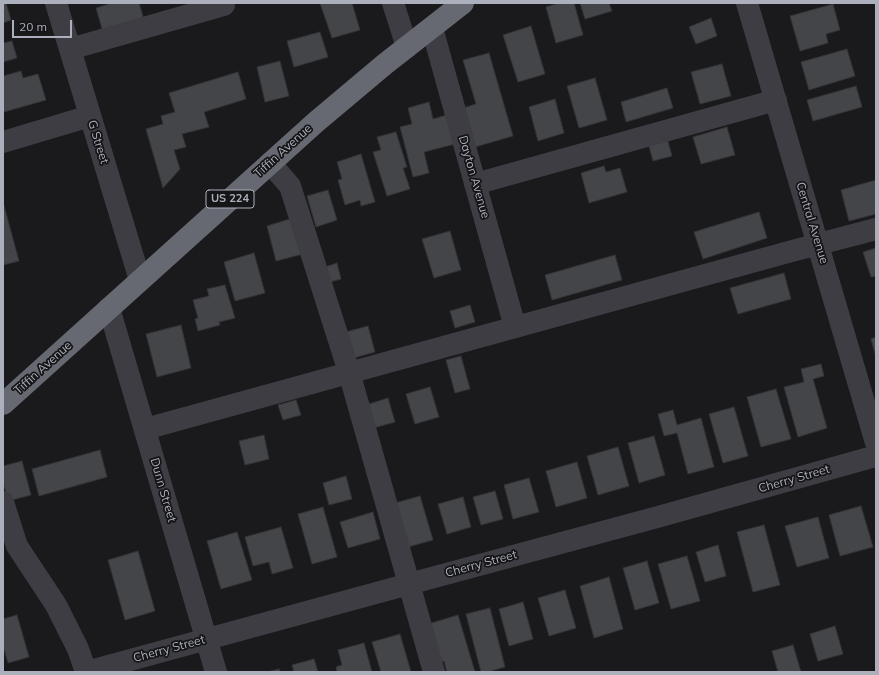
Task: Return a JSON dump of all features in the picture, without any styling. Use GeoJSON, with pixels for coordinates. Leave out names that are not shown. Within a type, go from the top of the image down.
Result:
{"type":"FeatureCollection","features":[{"type":"Feature","properties":{"kind":"highway","name":"Tiffin Avenue"},"geometry":{"type":"LineString","coordinates":[[3,404],[316,122],[385,64],[463,3]]}},
{"type":"Feature","properties":{"kind":"street","name":"G Street"},"geometry":{"type":"LineString","coordinates":[[56,3],[140,280]]}},
{"type":"Feature","properties":{"kind":"street"},"geometry":{"type":"LineString","coordinates":[[70,49],[224,5],[223,3]]}},
{"type":"Feature","properties":{"kind":"street"},"geometry":{"type":"LineString","coordinates":[[393,3],[407,47]]}},
{"type":"Feature","properties":{"kind":"street","name":"Central Avenue"},"geometry":{"type":"LineString","coordinates":[[747,3],[876,443]]}},
{"type":"Feature","properties":{"kind":"street","name":"Dayton Avenue"},"geometry":{"type":"LineString","coordinates":[[432,28],[515,327]]}},
{"type":"Feature","properties":{"kind":"street"},"geometry":{"type":"LineString","coordinates":[[475,184],[776,100]]}},
{"type":"Feature","properties":{"kind":"street"},"geometry":{"type":"LineString","coordinates":[[3,142],[90,116]]}},
{"type":"Feature","properties":{"kind":"street"},"geometry":{"type":"LineString","coordinates":[[270,163],[290,186],[349,372],[434,672]]}},
{"type":"Feature","properties":{"kind":"street"},"geometry":{"type":"LineString","coordinates":[[145,429],[818,243],[876,229]]}},
{"type":"Feature","properties":{"kind":"street","name":"Dunn Street"},"geometry":{"type":"LineString","coordinates":[[109,308],[216,672]]}},
{"type":"Feature","properties":{"kind":"street","name":"Cherry Street"},"geometry":{"type":"LineString","coordinates":[[86,672],[654,518],[876,456]]}},
{"type":"Feature","properties":{"kind":"street"},"geometry":{"type":"LineString","coordinates":[[3,502],[17,546],[56,606],[78,649],[86,672]]}},
{"type":"Feature","properties":{"kind":"building"},"geometry":{"type":"Polygon","coordinates":[[[3,3],[6,3],[11,20],[3,23],[3,3]]]}},
{"type":"Feature","properties":{"kind":"building"},"geometry":{"type":"Polygon","coordinates":[[[112,3],[139,3],[144,20],[103,32],[96,8],[112,3]]]}},
{"type":"Feature","properties":{"kind":"building"},"geometry":{"type":"Polygon","coordinates":[[[320,3],[352,3],[360,30],[332,38],[320,3]]]}},
{"type":"Feature","properties":{"kind":"building"},"geometry":{"type":"Polygon","coordinates":[[[559,3],[574,3],[583,35],[556,43],[546,7],[559,3]]]}},
{"type":"Feature","properties":{"kind":"building"},"geometry":{"type":"Polygon","coordinates":[[[580,3],[609,3],[612,11],[585,19],[580,3]]]}},
{"type":"Feature","properties":{"kind":"building"},"geometry":{"type":"Polygon","coordinates":[[[833,4],[840,30],[826,34],[828,43],[800,51],[790,16],[833,4]]]}},
{"type":"Feature","properties":{"kind":"building"},"geometry":{"type":"Polygon","coordinates":[[[711,18],[717,36],[696,44],[689,27],[711,18]]]}},
{"type":"Feature","properties":{"kind":"building"},"geometry":{"type":"Polygon","coordinates":[[[531,26],[545,74],[518,82],[503,35],[531,26]]]}},
{"type":"Feature","properties":{"kind":"building"},"geometry":{"type":"Polygon","coordinates":[[[320,32],[328,57],[294,67],[287,41],[320,32]]]}},
{"type":"Feature","properties":{"kind":"building"},"geometry":{"type":"Polygon","coordinates":[[[12,41],[17,58],[3,62],[3,43],[12,41]]]}},
{"type":"Feature","properties":{"kind":"building"},"geometry":{"type":"Polygon","coordinates":[[[847,49],[855,76],[809,90],[801,62],[847,49]]]}},
{"type":"Feature","properties":{"kind":"building"},"geometry":{"type":"Polygon","coordinates":[[[489,53],[513,136],[475,147],[463,108],[476,104],[463,60],[489,53]]]}},
{"type":"Feature","properties":{"kind":"building"},"geometry":{"type":"Polygon","coordinates":[[[280,61],[289,96],[265,102],[257,67],[280,61]]]}},
{"type":"Feature","properties":{"kind":"building"},"geometry":{"type":"Polygon","coordinates":[[[722,64],[731,96],[700,104],[691,72],[722,64]]]}},
{"type":"Feature","properties":{"kind":"building"},"geometry":{"type":"Polygon","coordinates":[[[21,71],[23,78],[38,74],[46,100],[4,112],[3,76],[21,71]]]}},
{"type":"Feature","properties":{"kind":"building"},"geometry":{"type":"Polygon","coordinates":[[[238,72],[246,99],[204,112],[209,127],[182,134],[186,147],[174,150],[180,169],[163,188],[146,129],[163,124],[161,116],[175,112],[169,93],[238,72]]]}},
{"type":"Feature","properties":{"kind":"building"},"geometry":{"type":"Polygon","coordinates":[[[595,78],[607,120],[579,128],[567,86],[595,78]]]}},
{"type":"Feature","properties":{"kind":"building"},"geometry":{"type":"Polygon","coordinates":[[[856,86],[862,107],[813,121],[807,100],[856,86]]]}},
{"type":"Feature","properties":{"kind":"building"},"geometry":{"type":"Polygon","coordinates":[[[667,88],[673,108],[626,122],[621,102],[667,88]]]}},
{"type":"Feature","properties":{"kind":"building"},"geometry":{"type":"Polygon","coordinates":[[[555,99],[564,133],[538,141],[529,107],[555,99]]]}},
{"type":"Feature","properties":{"kind":"building"},"geometry":{"type":"Polygon","coordinates":[[[429,102],[433,119],[447,115],[455,144],[424,152],[429,173],[413,177],[400,127],[412,124],[408,108],[429,102]]]}},
{"type":"Feature","properties":{"kind":"building"},"geometry":{"type":"Polygon","coordinates":[[[727,127],[735,155],[701,164],[693,137],[727,127]]]}},
{"type":"Feature","properties":{"kind":"building"},"geometry":{"type":"Polygon","coordinates":[[[396,132],[407,167],[403,168],[410,189],[387,196],[373,152],[381,150],[377,137],[396,132]]]}},
{"type":"Feature","properties":{"kind":"building"},"geometry":{"type":"Polygon","coordinates":[[[667,138],[672,156],[653,161],[648,143],[667,138]]]}},
{"type":"Feature","properties":{"kind":"building"},"geometry":{"type":"Polygon","coordinates":[[[361,154],[375,202],[361,206],[360,200],[345,205],[338,180],[342,179],[337,162],[361,154]]]}},
{"type":"Feature","properties":{"kind":"building"},"geometry":{"type":"Polygon","coordinates":[[[604,166],[606,172],[620,168],[627,192],[589,203],[581,173],[604,166]]]}},
{"type":"Feature","properties":{"kind":"building"},"geometry":{"type":"Polygon","coordinates":[[[876,180],[876,214],[849,221],[841,190],[876,180]]]}},
{"type":"Feature","properties":{"kind":"building"},"geometry":{"type":"Polygon","coordinates":[[[328,190],[337,220],[316,227],[307,196],[328,190]]]}},
{"type":"Feature","properties":{"kind":"building"},"geometry":{"type":"Polygon","coordinates":[[[3,202],[19,261],[3,265],[3,202]]]}},
{"type":"Feature","properties":{"kind":"building"},"geometry":{"type":"Polygon","coordinates":[[[759,212],[767,238],[703,259],[694,232],[759,212]]]}},
{"type":"Feature","properties":{"kind":"building"},"geometry":{"type":"Polygon","coordinates":[[[293,218],[303,254],[276,261],[267,226],[293,218]]]}},
{"type":"Feature","properties":{"kind":"building"},"geometry":{"type":"Polygon","coordinates":[[[450,231],[461,270],[434,278],[422,239],[450,231]]]}},
{"type":"Feature","properties":{"kind":"building"},"geometry":{"type":"Polygon","coordinates":[[[876,248],[876,276],[871,277],[863,252],[876,248]]]}},
{"type":"Feature","properties":{"kind":"building"},"geometry":{"type":"Polygon","coordinates":[[[254,253],[265,293],[235,301],[224,262],[254,253]]]}},
{"type":"Feature","properties":{"kind":"building"},"geometry":{"type":"Polygon","coordinates":[[[615,255],[622,280],[552,300],[545,275],[615,255]]]}},
{"type":"Feature","properties":{"kind":"building"},"geometry":{"type":"Polygon","coordinates":[[[337,263],[341,279],[330,282],[325,267],[337,263]]]}},
{"type":"Feature","properties":{"kind":"building"},"geometry":{"type":"Polygon","coordinates":[[[784,273],[791,299],[738,314],[730,288],[784,273]]]}},
{"type":"Feature","properties":{"kind":"building"},"geometry":{"type":"Polygon","coordinates":[[[225,285],[235,318],[219,322],[220,325],[198,331],[195,319],[198,318],[193,300],[209,296],[207,289],[225,285]]]}},
{"type":"Feature","properties":{"kind":"building"},"geometry":{"type":"Polygon","coordinates":[[[470,305],[475,322],[455,328],[450,311],[470,305]]]}},
{"type":"Feature","properties":{"kind":"building"},"geometry":{"type":"Polygon","coordinates":[[[181,325],[191,368],[157,377],[146,334],[181,325]]]}},
{"type":"Feature","properties":{"kind":"building"},"geometry":{"type":"Polygon","coordinates":[[[368,326],[375,352],[350,359],[342,333],[368,326]]]}},
{"type":"Feature","properties":{"kind":"building"},"geometry":{"type":"Polygon","coordinates":[[[876,337],[876,357],[871,339],[876,337]]]}},
{"type":"Feature","properties":{"kind":"building"},"geometry":{"type":"Polygon","coordinates":[[[461,356],[470,389],[455,393],[446,360],[461,356]]]}},
{"type":"Feature","properties":{"kind":"building"},"geometry":{"type":"Polygon","coordinates":[[[821,364],[824,376],[813,379],[827,428],[798,437],[784,387],[804,382],[801,369],[821,364]]]}},
{"type":"Feature","properties":{"kind":"building"},"geometry":{"type":"Polygon","coordinates":[[[430,387],[439,417],[415,424],[406,394],[430,387]]]}},
{"type":"Feature","properties":{"kind":"building"},"geometry":{"type":"Polygon","coordinates":[[[776,389],[791,439],[761,447],[747,397],[776,389]]]}},
{"type":"Feature","properties":{"kind":"building"},"geometry":{"type":"Polygon","coordinates":[[[388,398],[395,422],[370,429],[363,406],[388,398]]]}},
{"type":"Feature","properties":{"kind":"building"},"geometry":{"type":"Polygon","coordinates":[[[296,400],[301,415],[283,420],[278,405],[296,400]]]}},
{"type":"Feature","properties":{"kind":"building"},"geometry":{"type":"Polygon","coordinates":[[[734,407],[748,456],[723,463],[709,414],[734,407]]]}},
{"type":"Feature","properties":{"kind":"building"},"geometry":{"type":"Polygon","coordinates":[[[673,410],[677,425],[701,418],[714,467],[688,474],[677,433],[664,436],[658,414],[673,410]]]}},
{"type":"Feature","properties":{"kind":"building"},"geometry":{"type":"Polygon","coordinates":[[[264,435],[269,459],[245,465],[239,441],[264,435]]]}},
{"type":"Feature","properties":{"kind":"building"},"geometry":{"type":"Polygon","coordinates":[[[654,436],[665,475],[639,483],[628,443],[654,436]]]}},
{"type":"Feature","properties":{"kind":"building"},"geometry":{"type":"Polygon","coordinates":[[[618,447],[629,486],[598,495],[587,456],[618,447]]]}},
{"type":"Feature","properties":{"kind":"building"},"geometry":{"type":"Polygon","coordinates":[[[100,450],[107,477],[39,496],[32,469],[100,450]]]}},
{"type":"Feature","properties":{"kind":"building"},"geometry":{"type":"Polygon","coordinates":[[[22,461],[31,495],[8,501],[3,482],[3,466],[22,461]]]}},
{"type":"Feature","properties":{"kind":"building"},"geometry":{"type":"Polygon","coordinates":[[[577,462],[587,498],[556,507],[546,471],[577,462]]]}},
{"type":"Feature","properties":{"kind":"building"},"geometry":{"type":"Polygon","coordinates":[[[346,476],[352,499],[329,505],[323,483],[346,476]]]}},
{"type":"Feature","properties":{"kind":"building"},"geometry":{"type":"Polygon","coordinates":[[[529,478],[539,512],[513,519],[504,485],[529,478]]]}},
{"type":"Feature","properties":{"kind":"building"},"geometry":{"type":"Polygon","coordinates":[[[495,491],[503,519],[481,525],[473,497],[495,491]]]}},
{"type":"Feature","properties":{"kind":"building"},"geometry":{"type":"Polygon","coordinates":[[[420,496],[433,540],[408,547],[395,503],[420,496]]]}},
{"type":"Feature","properties":{"kind":"building"},"geometry":{"type":"Polygon","coordinates":[[[463,497],[471,527],[447,534],[438,504],[463,497]]]}},
{"type":"Feature","properties":{"kind":"building"},"geometry":{"type":"Polygon","coordinates":[[[861,506],[873,547],[840,556],[829,515],[861,506]]]}},
{"type":"Feature","properties":{"kind":"building"},"geometry":{"type":"Polygon","coordinates":[[[323,507],[337,557],[312,564],[298,514],[323,507]]]}},
{"type":"Feature","properties":{"kind":"building"},"geometry":{"type":"Polygon","coordinates":[[[373,512],[380,539],[348,548],[340,522],[373,512]]]}},
{"type":"Feature","properties":{"kind":"building"},"geometry":{"type":"Polygon","coordinates":[[[818,517],[829,558],[797,567],[785,526],[818,517]]]}},
{"type":"Feature","properties":{"kind":"building"},"geometry":{"type":"Polygon","coordinates":[[[764,525],[780,585],[753,592],[737,532],[764,525]]]}},
{"type":"Feature","properties":{"kind":"building"},"geometry":{"type":"Polygon","coordinates":[[[281,527],[293,568],[272,574],[269,562],[253,566],[245,537],[281,527]]]}},
{"type":"Feature","properties":{"kind":"building"},"geometry":{"type":"Polygon","coordinates":[[[237,532],[252,580],[221,589],[207,541],[237,532]]]}},
{"type":"Feature","properties":{"kind":"building"},"geometry":{"type":"Polygon","coordinates":[[[718,545],[726,576],[705,582],[696,552],[718,545]]]}},
{"type":"Feature","properties":{"kind":"building"},"geometry":{"type":"Polygon","coordinates":[[[138,551],[155,611],[125,620],[108,560],[138,551]]]}},
{"type":"Feature","properties":{"kind":"building"},"geometry":{"type":"Polygon","coordinates":[[[687,556],[700,601],[671,609],[658,564],[687,556]]]}},
{"type":"Feature","properties":{"kind":"building"},"geometry":{"type":"Polygon","coordinates":[[[647,561],[659,603],[635,610],[623,568],[647,561]]]}},
{"type":"Feature","properties":{"kind":"building"},"geometry":{"type":"Polygon","coordinates":[[[609,577],[623,629],[594,638],[580,586],[609,577]]]}},
{"type":"Feature","properties":{"kind":"building"},"geometry":{"type":"Polygon","coordinates":[[[565,590],[576,628],[549,636],[538,598],[565,590]]]}},
{"type":"Feature","properties":{"kind":"building"},"geometry":{"type":"Polygon","coordinates":[[[523,602],[533,639],[509,646],[499,609],[523,602]]]}},
{"type":"Feature","properties":{"kind":"building"},"geometry":{"type":"Polygon","coordinates":[[[490,608],[505,667],[487,672],[481,672],[466,614],[490,608]]]}},
{"type":"Feature","properties":{"kind":"building"},"geometry":{"type":"Polygon","coordinates":[[[17,615],[29,657],[8,663],[3,646],[3,619],[17,615]]]}},
{"type":"Feature","properties":{"kind":"building"},"geometry":{"type":"Polygon","coordinates":[[[458,615],[475,672],[447,672],[444,661],[436,664],[425,625],[458,615]]]}},
{"type":"Feature","properties":{"kind":"building"},"geometry":{"type":"Polygon","coordinates":[[[835,626],[843,654],[818,661],[810,634],[835,626]]]}},
{"type":"Feature","properties":{"kind":"building"},"geometry":{"type":"Polygon","coordinates":[[[400,634],[411,672],[381,672],[372,642],[400,634]]]}},
{"type":"Feature","properties":{"kind":"building"},"geometry":{"type":"Polygon","coordinates":[[[364,643],[372,672],[337,672],[336,667],[342,665],[338,650],[364,643]]]}},
{"type":"Feature","properties":{"kind":"building"},"geometry":{"type":"Polygon","coordinates":[[[793,645],[801,672],[778,672],[772,651],[793,645]]]}},
{"type":"Feature","properties":{"kind":"building"},"geometry":{"type":"Polygon","coordinates":[[[314,659],[318,672],[294,672],[292,665],[314,659]]]}},
{"type":"Feature","properties":{"kind":"building"},"geometry":{"type":"Polygon","coordinates":[[[279,669],[280,672],[267,672],[279,669]]]}}]}
